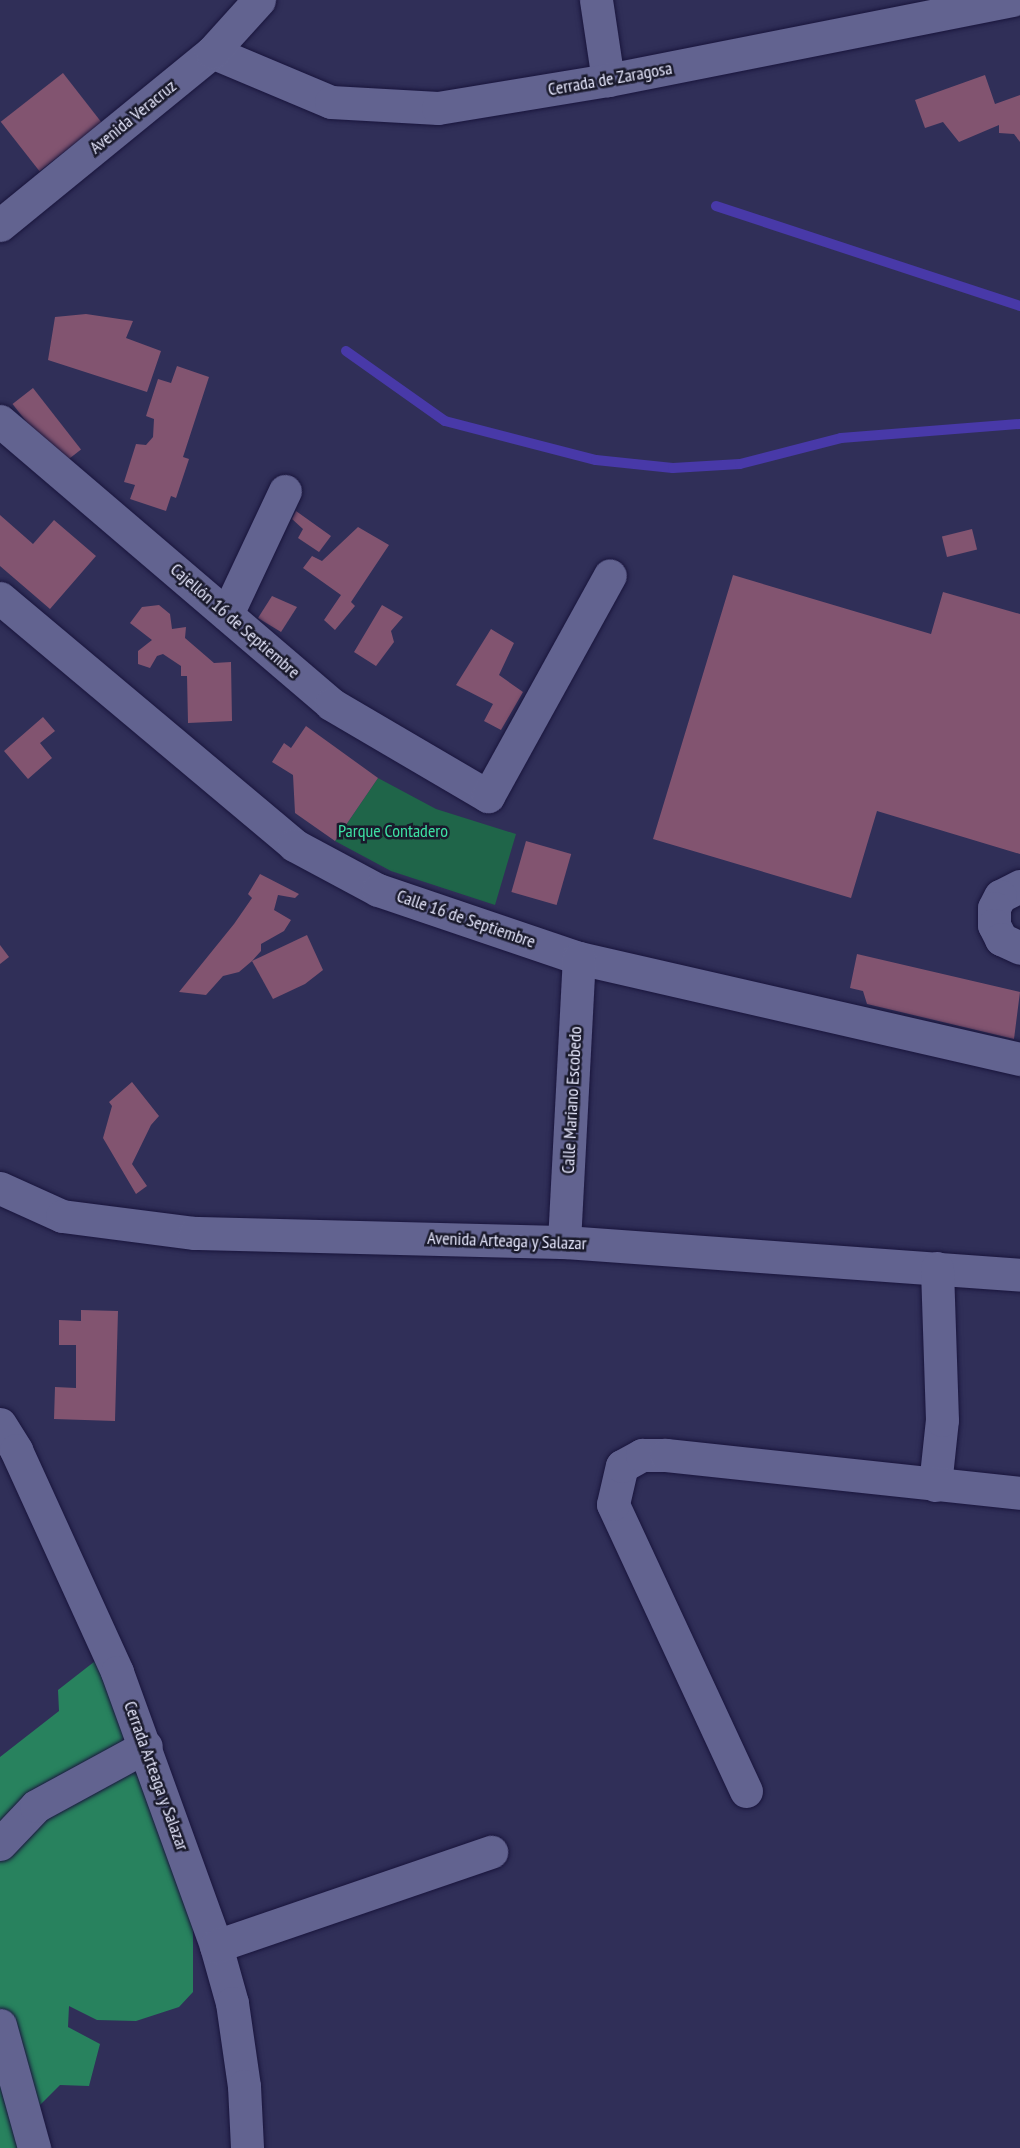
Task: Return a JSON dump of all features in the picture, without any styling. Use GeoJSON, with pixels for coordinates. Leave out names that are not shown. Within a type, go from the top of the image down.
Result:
{"type":"FeatureCollection","features":[{"type":"Feature","properties":{"kind":"street","name":"Avenida Veracruz"},"geometry":{"type":"LineString","coordinates":[[0,225],[212,52],[259,0]]}},
{"type":"Feature","properties":{"kind":"street"},"geometry":{"type":"LineString","coordinates":[[596,0],[608,80]]}},
{"type":"Feature","properties":{"kind":"street","name":"Cerrada de Zaragosa"},"geometry":{"type":"LineString","coordinates":[[212,52],[331,102],[438,108],[608,80],[1012,0]]}},
{"type":"Feature","properties":{"kind":"street","name":"Cajellón 16 de Septiembre"},"geometry":{"type":"LineString","coordinates":[[0,421],[331,704],[488,796],[610,575]]}},
{"type":"Feature","properties":{"kind":"street"},"geometry":{"type":"LineString","coordinates":[[226,614],[285,491]]}},
{"type":"Feature","properties":{"kind":"street","name":"Calle 16 de Septiembre"},"geometry":{"type":"LineString","coordinates":[[0,598],[294,846],[378,890],[579,958],[1020,1059]]}},
{"type":"Feature","properties":{"kind":"street"},"geometry":{"type":"LineString","coordinates":[[1020,886],[1000,896],[994,908],[994,925],[1001,939],[1020,948]]}},
{"type":"Feature","properties":{"kind":"street","name":"Calle Mariano Escobedo"},"geometry":{"type":"LineString","coordinates":[[564,1242],[579,958]]}},
{"type":"Feature","properties":{"kind":"street","name":"Avenida Arteaga y Salazar"},"geometry":{"type":"LineString","coordinates":[[0,1188],[62,1216],[195,1233],[564,1242],[1020,1275]]}},
{"type":"Feature","properties":{"kind":"street"},"geometry":{"type":"LineString","coordinates":[[935,1485],[942,1420],[936,1268]]}},
{"type":"Feature","properties":{"kind":"street","name":"Cerrada Arteaga y Salazar"},"geometry":{"type":"LineString","coordinates":[[5,1447],[117,1671],[146,1746],[216,1946],[232,2003],[244,2086],[247,2148]]}},
{"type":"Feature","properties":{"kind":"street"},"geometry":{"type":"LineString","coordinates":[[746,1791],[613,1504],[622,1466],[642,1455],[666,1455],[1020,1493]]}},
{"type":"Feature","properties":{"kind":"street"},"geometry":{"type":"LineString","coordinates":[[0,1845],[36,1806],[146,1746]]}},
{"type":"Feature","properties":{"kind":"street"},"geometry":{"type":"LineString","coordinates":[[216,1946],[491,1852]]}},
{"type":"Feature","properties":{"kind":"street"},"geometry":{"type":"LineString","coordinates":[[0,2025],[34,2148]]}},
{"type":"Feature","properties":{"kind":"green space","name":"Parque Contadero"},"geometry":{"type":"Polygon","coordinates":[[[378,778],[436,809],[516,834],[495,905],[391,871],[335,841],[378,778]]]}},
{"type":"Feature","properties":{"kind":"green space"},"geometry":{"type":"Polygon","coordinates":[[[99,1658],[193,1927],[193,1992],[179,2007],[136,2021],[97,2020],[69,2006],[68,2027],[100,2044],[89,2086],[60,2085],[38,2107],[32,2148],[0,2148],[0,1757],[59,1711],[58,1690],[99,1658]]]}},
{"type":"Feature","properties":{"kind":"building"},"geometry":{"type":"Polygon","coordinates":[[[63,73],[102,123],[40,171],[1,122],[63,73]]]}},
{"type":"Feature","properties":{"kind":"building"},"geometry":{"type":"Polygon","coordinates":[[[985,75],[995,104],[1020,95],[1020,142],[1014,134],[999,133],[999,125],[959,142],[943,122],[925,128],[915,100],[985,75]]]}},
{"type":"Feature","properties":{"kind":"building"},"geometry":{"type":"Polygon","coordinates":[[[86,314],[133,321],[126,338],[161,351],[147,392],[48,360],[55,317],[86,314]]]}},
{"type":"Feature","properties":{"kind":"building"},"geometry":{"type":"Polygon","coordinates":[[[177,366],[209,377],[183,457],[189,459],[176,498],[171,496],[166,511],[130,499],[135,485],[124,482],[136,444],[146,445],[153,437],[154,419],[146,416],[158,379],[171,383],[177,366]]]}},
{"type":"Feature","properties":{"kind":"building"},"geometry":{"type":"Polygon","coordinates":[[[33,388],[81,449],[61,465],[13,404],[33,388]]]}},
{"type":"Feature","properties":{"kind":"building"},"geometry":{"type":"Polygon","coordinates":[[[296,511],[331,536],[319,552],[298,538],[303,529],[292,519],[296,511]]]}},
{"type":"Feature","properties":{"kind":"building"},"geometry":{"type":"Polygon","coordinates":[[[0,515],[33,544],[54,520],[96,556],[50,609],[0,566],[0,515]]]}},
{"type":"Feature","properties":{"kind":"building"},"geometry":{"type":"Polygon","coordinates":[[[358,527],[389,545],[351,602],[355,606],[335,630],[324,620],[341,595],[303,568],[312,556],[322,561],[358,527]]]}},
{"type":"Feature","properties":{"kind":"building"},"geometry":{"type":"Polygon","coordinates":[[[972,529],[977,549],[947,557],[942,536],[972,529]]]}},
{"type":"Feature","properties":{"kind":"building"},"geometry":{"type":"Polygon","coordinates":[[[733,575],[931,634],[943,592],[1020,614],[1020,854],[877,811],[851,898],[653,839],[733,575]]]}},
{"type":"Feature","properties":{"kind":"building"},"geometry":{"type":"Polygon","coordinates":[[[272,596],[297,607],[281,632],[258,618],[272,596]]]}},
{"type":"Feature","properties":{"kind":"building"},"geometry":{"type":"Polygon","coordinates":[[[159,605],[170,614],[172,629],[186,627],[185,638],[214,663],[231,662],[232,721],[188,723],[187,676],[181,676],[181,666],[163,654],[157,656],[150,668],[138,664],[138,651],[152,640],[130,623],[142,607],[159,605]]]}},
{"type":"Feature","properties":{"kind":"building"},"geometry":{"type":"Polygon","coordinates":[[[382,605],[403,617],[391,631],[394,642],[376,666],[354,652],[382,605]]]}},
{"type":"Feature","properties":{"kind":"building"},"geometry":{"type":"Polygon","coordinates":[[[491,629],[514,643],[499,675],[523,692],[501,730],[484,721],[493,704],[456,685],[491,629]]]}},
{"type":"Feature","properties":{"kind":"building"},"geometry":{"type":"Polygon","coordinates":[[[43,717],[55,731],[40,743],[52,758],[28,779],[4,751],[43,717]]]}},
{"type":"Feature","properties":{"kind":"building"},"geometry":{"type":"Polygon","coordinates":[[[306,726],[378,778],[335,841],[295,813],[293,775],[272,762],[284,743],[291,748],[306,726]]]}},
{"type":"Feature","properties":{"kind":"building"},"geometry":{"type":"Polygon","coordinates":[[[526,841],[571,854],[557,905],[511,892],[526,841]]]}},
{"type":"Feature","properties":{"kind":"building"},"geometry":{"type":"Polygon","coordinates":[[[260,874],[299,894],[295,898],[278,895],[274,910],[291,920],[284,931],[261,944],[261,951],[252,961],[239,972],[223,976],[206,995],[179,992],[252,898],[248,894],[260,874]]]}},
{"type":"Feature","properties":{"kind":"building"},"geometry":{"type":"Polygon","coordinates":[[[307,935],[323,970],[305,984],[273,999],[252,961],[307,935]]]}},
{"type":"Feature","properties":{"kind":"building"},"geometry":{"type":"Polygon","coordinates":[[[0,945],[9,957],[0,964],[0,945]]]}},
{"type":"Feature","properties":{"kind":"building"},"geometry":{"type":"Polygon","coordinates":[[[857,954],[1020,992],[1014,1039],[867,1004],[863,991],[850,988],[857,954]]]}},
{"type":"Feature","properties":{"kind":"building"},"geometry":{"type":"Polygon","coordinates":[[[132,1082],[159,1116],[151,1125],[132,1164],[147,1186],[136,1194],[103,1138],[112,1106],[109,1102],[132,1082]]]}},
{"type":"Feature","properties":{"kind":"building"},"geometry":{"type":"Polygon","coordinates":[[[81,1310],[118,1311],[115,1421],[54,1419],[55,1387],[76,1388],[76,1345],[59,1345],[59,1320],[81,1321],[81,1310]]]}},
{"type":"Feature","properties":{"kind":"waterway"},"geometry":{"type":"LineString","coordinates":[[716,206],[1020,306]]}},
{"type":"Feature","properties":{"kind":"waterway"},"geometry":{"type":"LineString","coordinates":[[346,351],[445,421],[596,460],[673,468],[740,464],[841,438],[1020,424]]}}]}
